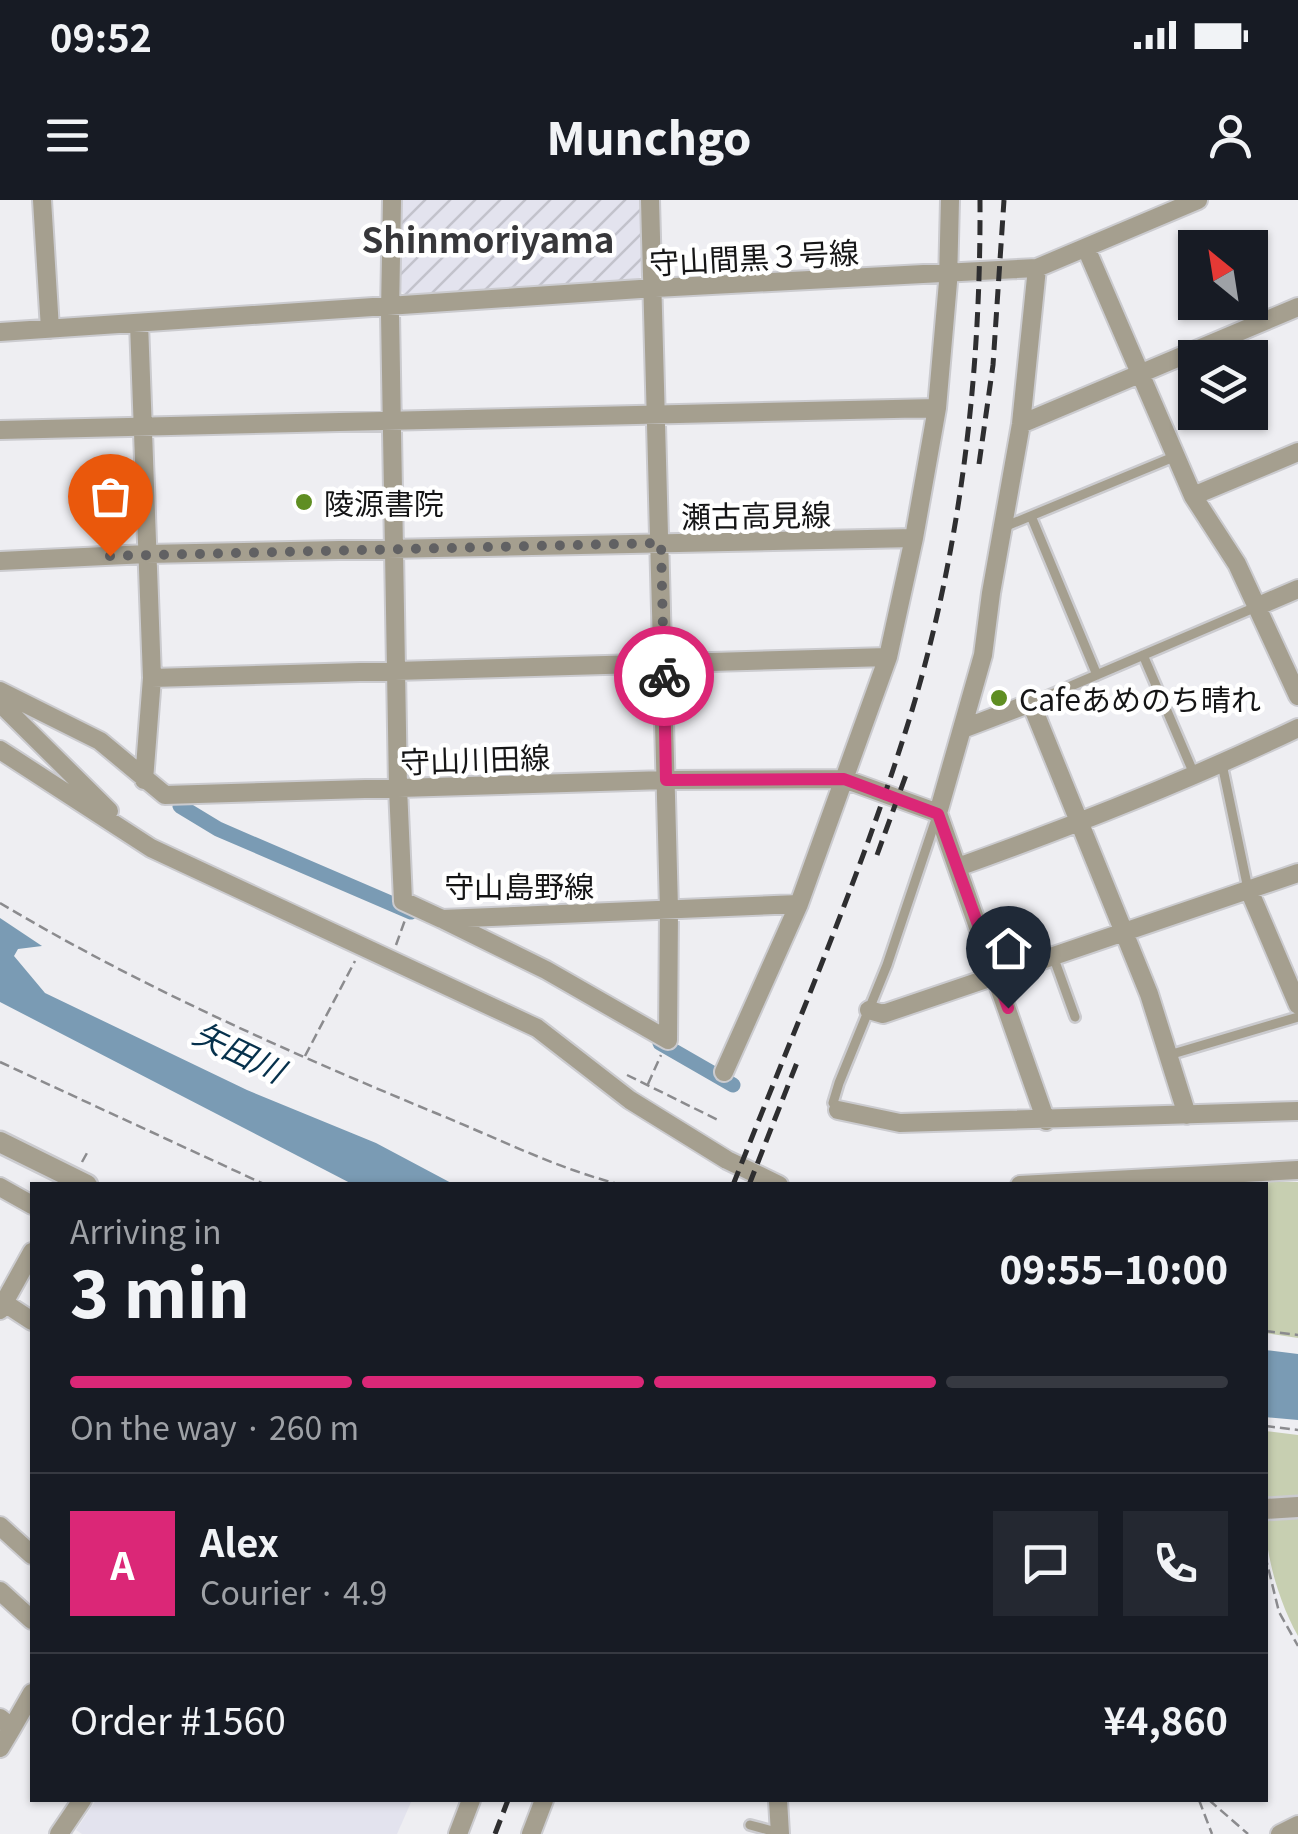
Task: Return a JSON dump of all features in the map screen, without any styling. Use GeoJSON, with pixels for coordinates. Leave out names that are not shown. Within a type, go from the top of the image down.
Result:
{"type":"FeatureCollection","features":[{"type":"Feature","properties":{"kind":"street"},"geometry":{"type":"LineString","coordinates":[[42,200],[50,329]]}},
{"type":"Feature","properties":{"kind":"street","name":"守山島野線"},"geometry":{"type":"LineString","coordinates":[[392,200],[398,788],[403,900],[442,919],[800,904]]}},
{"type":"Feature","properties":{"kind":"street"},"geometry":{"type":"LineString","coordinates":[[650,200],[670,909],[669,1044]]}},
{"type":"Feature","properties":{"kind":"street"},"geometry":{"type":"LineString","coordinates":[[724,1072],[800,904],[888,657],[937,408],[950,200]]}},
{"type":"Feature","properties":{"kind":"street","name":"守山間黒３号線"},"geometry":{"type":"LineString","coordinates":[[0,332],[655,288],[1038,268],[1198,200]]}},
{"type":"Feature","properties":{"kind":"street"},"geometry":{"type":"LineString","coordinates":[[1086,248],[1193,496],[1237,564],[1298,696]]}},
{"type":"Feature","properties":{"kind":"street"},"geometry":{"type":"LineString","coordinates":[[1038,268],[1021,424],[983,655],[938,814],[1046,1121]]}},
{"type":"Feature","properties":{"kind":"street"},"geometry":{"type":"LineString","coordinates":[[1021,424],[1298,307]]}},
{"type":"Feature","properties":{"kind":"street"},"geometry":{"type":"LineString","coordinates":[[139,323],[152,678],[144,780]]}},
{"type":"Feature","properties":{"kind":"street"},"geometry":{"type":"LineString","coordinates":[[0,430],[937,408]]}},
{"type":"Feature","properties":{"kind":"street"},"geometry":{"type":"LineString","coordinates":[[1193,496],[1298,452]]}},
{"type":"Feature","properties":{"kind":"street","name":"瀬古高見線"},"geometry":{"type":"LineString","coordinates":[[0,561],[148,554],[914,538]]}},
{"type":"Feature","properties":{"kind":"street"},"geometry":{"type":"LineString","coordinates":[[1256,607],[1298,589]]}},
{"type":"Feature","properties":{"kind":"street"},"geometry":{"type":"LineString","coordinates":[[152,678],[888,657]]}},
{"type":"Feature","properties":{"kind":"street"},"geometry":{"type":"LineString","coordinates":[[0,691],[100,741],[144,780]]}},
{"type":"Feature","properties":{"kind":"street"},"geometry":{"type":"LineString","coordinates":[[964,728],[1031,703],[1150,994],[1186,1116]]}},
{"type":"Feature","properties":{"kind":"street"},"geometry":{"type":"LineString","coordinates":[[0,704],[134,836]]}},
{"type":"Feature","properties":{"kind":"street"},"geometry":{"type":"LineString","coordinates":[[958,868],[1078,824],[1298,728]]}},
{"type":"Feature","properties":{"kind":"street"},"geometry":{"type":"LineString","coordinates":[[0,750],[151,848],[537,1028],[630,1100],[726,1160],[773,1182]]}},
{"type":"Feature","properties":{"kind":"street","name":"守山川田線"},"geometry":{"type":"LineString","coordinates":[[144,780],[165,796],[666,780],[844,779],[938,814]]}},
{"type":"Feature","properties":{"kind":"street"},"geometry":{"type":"LineString","coordinates":[[869,1010],[883,1014],[1298,873]]}},
{"type":"Feature","properties":{"kind":"street"},"geometry":{"type":"LineString","coordinates":[[1248,890],[1298,1005]]}},
{"type":"Feature","properties":{"kind":"street"},"geometry":{"type":"LineString","coordinates":[[442,919],[546,970],[669,1044]]}},
{"type":"Feature","properties":{"kind":"street"},"geometry":{"type":"LineString","coordinates":[[838,1110],[900,1124],[1298,1110]]}},
{"type":"Feature","properties":{"kind":"street"},"geometry":{"type":"LineString","coordinates":[[0,1142],[81,1182]]}},
{"type":"Feature","properties":{"kind":"street"},"geometry":{"type":"LineString","coordinates":[[1076,1182],[1298,1170]]}},
{"type":"Feature","properties":{"kind":"street"},"geometry":{"type":"LineString","coordinates":[[0,1187],[30,1204]]}},
{"type":"Feature","properties":{"kind":"street"},"geometry":{"type":"LineString","coordinates":[[30,1255],[2,1304],[30,1320]]}},
{"type":"Feature","properties":{"kind":"street"},"geometry":{"type":"LineString","coordinates":[[1268,1509],[1298,1507]]}},
{"type":"Feature","properties":{"kind":"street"},"geometry":{"type":"LineString","coordinates":[[0,1526],[30,1553]]}},
{"type":"Feature","properties":{"kind":"street"},"geometry":{"type":"LineString","coordinates":[[0,1591],[29,1611]]}},
{"type":"Feature","properties":{"kind":"street"},"geometry":{"type":"LineString","coordinates":[[0,1748],[6,1723],[30,1695]]}},
{"type":"Feature","properties":{"kind":"street"},"geometry":{"type":"LineString","coordinates":[[59,1834],[81,1802]]}},
{"type":"Feature","properties":{"kind":"street"},"geometry":{"type":"LineString","coordinates":[[458,1834],[471,1802]]}},
{"type":"Feature","properties":{"kind":"street"},"geometry":{"type":"LineString","coordinates":[[530,1834],[543,1802]]}},
{"type":"Feature","properties":{"kind":"street"},"geometry":{"type":"LineString","coordinates":[[778,1802],[780,1834]]}},
{"type":"Feature","properties":{"kind":"street"},"geometry":{"type":"LineString","coordinates":[[1280,1834],[1298,1825]]}},
{"type":"Feature","properties":{"kind":"lane"},"geometry":{"type":"LineString","coordinates":[[1004,527],[1176,456]]}},
{"type":"Feature","properties":{"kind":"lane"},"geometry":{"type":"LineString","coordinates":[[1031,516],[1097,676]]}},
{"type":"Feature","properties":{"kind":"lane"},"geometry":{"type":"LineString","coordinates":[[1031,703],[1256,607]]}},
{"type":"Feature","properties":{"kind":"lane"},"geometry":{"type":"LineString","coordinates":[[1144,656],[1194,774]]}},
{"type":"Feature","properties":{"kind":"lane"},"geometry":{"type":"LineString","coordinates":[[1222,764],[1248,890]]}},
{"type":"Feature","properties":{"kind":"lane"},"geometry":{"type":"LineString","coordinates":[[838,1110],[834,1103],[839,1083],[938,814]]}},
{"type":"Feature","properties":{"kind":"lane"},"geometry":{"type":"LineString","coordinates":[[1053,956],[1075,1017]]}},
{"type":"Feature","properties":{"kind":"lane"},"geometry":{"type":"LineString","coordinates":[[1169,1055],[1298,1017]]}},
{"type":"Feature","properties":{"kind":"lane"},"geometry":{"type":"LineString","coordinates":[[750,1825],[780,1834]]}},
{"type":"Feature","properties":{"kind":"path"},"geometry":{"type":"LineString","coordinates":[[0,902],[126,975],[304,1057],[579,1174],[610,1182]]}},
{"type":"Feature","properties":{"kind":"path"},"geometry":{"type":"LineString","coordinates":[[391,959],[407,915]]}},
{"type":"Feature","properties":{"kind":"path"},"geometry":{"type":"LineString","coordinates":[[304,1057],[352,969]]}},
{"type":"Feature","properties":{"kind":"path"},"geometry":{"type":"LineString","coordinates":[[647,1086],[669,1044]]}},
{"type":"Feature","properties":{"kind":"path"},"geometry":{"type":"LineString","coordinates":[[0,1062],[260,1182]]}},
{"type":"Feature","properties":{"kind":"path"},"geometry":{"type":"LineString","coordinates":[[625,1074],[720,1121]]}},
{"type":"Feature","properties":{"kind":"path"},"geometry":{"type":"LineString","coordinates":[[1268,1332],[1298,1335]]}},
{"type":"Feature","properties":{"kind":"path"},"geometry":{"type":"LineString","coordinates":[[1268,1426],[1298,1430]]}},
{"type":"Feature","properties":{"kind":"path"},"geometry":{"type":"LineString","coordinates":[[1268,1567],[1279,1612],[1298,1646]]}},
{"type":"Feature","properties":{"kind":"path"},"geometry":{"type":"LineString","coordinates":[[1200,1802],[1212,1834]]}},
{"type":"Feature","properties":{"kind":"path"},"geometry":{"type":"LineString","coordinates":[[1211,1802],[1248,1834]]}},
{"type":"Feature","properties":{"kind":"shaded area"},"geometry":{"type":"Polygon","coordinates":[[[399,200],[641,200],[642,275],[637,281],[405,295],[401,291],[399,200]]]}},
{"type":"Feature","properties":{"kind":"shaded area"},"geometry":{"type":"Polygon","coordinates":[[[95,1802],[411,1802],[397,1834],[82,1834],[76,1830],[95,1802]]]}},
{"type":"Feature","properties":{"kind":"green space"},"geometry":{"type":"Polygon","coordinates":[[[1246,1181],[1298,1182],[1298,1338],[1268,1333],[1268,1182],[1234,1182],[1246,1181]]]}},
{"type":"Feature","properties":{"kind":"green space"},"geometry":{"type":"Polygon","coordinates":[[[1268,1431],[1298,1435],[1298,1499],[1268,1502],[1268,1431]]]}},
{"type":"Feature","properties":{"kind":"green space"},"geometry":{"type":"Polygon","coordinates":[[[1298,1514],[1298,1636],[1274,1578],[1268,1551],[1268,1516],[1298,1514]]]}},
{"type":"Feature","properties":{"kind":"water"},"geometry":{"type":"Polygon","coordinates":[[[0,918],[42,946],[18,949],[14,956],[45,993],[247,1090],[376,1143],[449,1182],[348,1182],[0,1002],[0,918]]]}},
{"type":"Feature","properties":{"kind":"water"},"geometry":{"type":"Polygon","coordinates":[[[1268,1350],[1298,1354],[1298,1420],[1268,1417],[1268,1350]]]}},
{"type":"Feature","properties":{"kind":"waterway"},"geometry":{"type":"LineString","coordinates":[[180,806],[218,829],[411,912]]}},
{"type":"Feature","properties":{"kind":"waterway"},"geometry":{"type":"LineString","coordinates":[[660,1043],[733,1085]]}},
{"type":"Feature","properties":{"kind":"railway"},"geometry":{"type":"LineString","coordinates":[[734,1182],[870,835],[928,654],[955,526],[972,396],[980,200]]}},
{"type":"Feature","properties":{"kind":"railway"},"geometry":{"type":"LineString","coordinates":[[979,464],[993,365],[1004,200]]}},
{"type":"Feature","properties":{"kind":"railway"},"geometry":{"type":"LineString","coordinates":[[877,855],[906,775]]}},
{"type":"Feature","properties":{"kind":"railway"},"geometry":{"type":"LineString","coordinates":[[750,1182],[798,1060]]}},
{"type":"Feature","properties":{"kind":"railway"},"geometry":{"type":"LineString","coordinates":[[495,1834],[507,1802]]}},
{"type":"Feature","properties":{"kind":"way so far"},"geometry":{"type":"LineString","coordinates":[[110,556],[661,543],[664,676]]}},
{"type":"Feature","properties":{"kind":"place","name":"陵源書院"},"geometry":{"type":"Point","coordinates":[304,502]}},
{"type":"Feature","properties":{"kind":"place","name":"Cafeあめのち晴れ"},"geometry":{"type":"Point","coordinates":[999,698]}},
{"type":"Feature","properties":{"kind":"district","name":"Shinmoriyama"},"geometry":{"type":"Point","coordinates":[488,237]}},
{"type":"Feature","properties":{"kind":"route"},"geometry":{"type":"LineString","coordinates":[[664,676],[666,780],[844,779],[938,814],[1008,1008]]}},
{"type":"Feature","properties":{"kind":"water label","name":"矢田川"},"geometry":{"type":"Point","coordinates":[240,1050]}}]}
